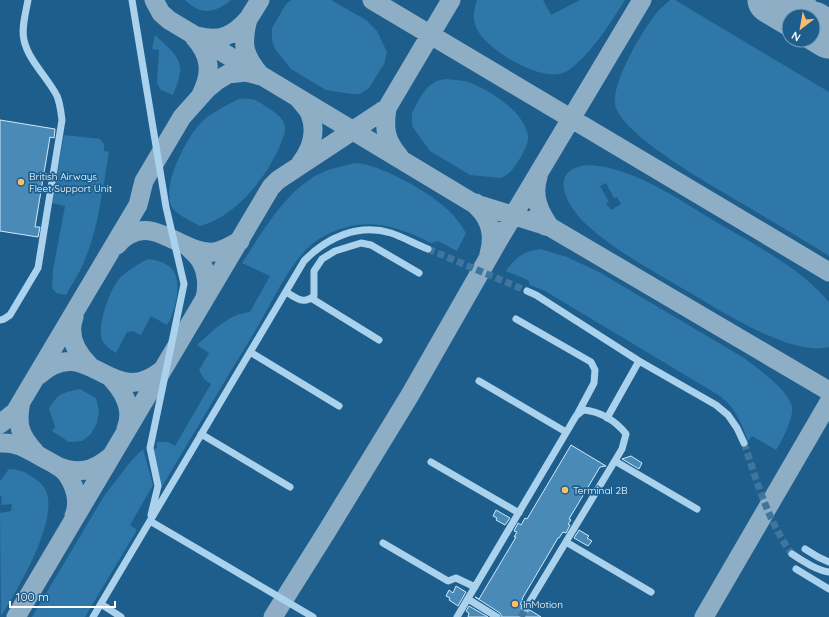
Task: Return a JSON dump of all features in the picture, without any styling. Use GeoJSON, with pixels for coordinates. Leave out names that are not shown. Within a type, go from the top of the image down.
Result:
{"type":"FeatureCollection","features":[{"type":"Feature","properties":{"kind":"lane"},"geometry":{"type":"LineString","coordinates":[[0,320],[10,315],[38,268],[62,120],[57,96],[28,50],[23,39],[28,0]]}},
{"type":"Feature","properties":{"kind":"lane"},"geometry":{"type":"LineString","coordinates":[[132,0],[166,207],[184,284],[150,448],[158,486],[150,521]]}},
{"type":"Feature","properties":{"kind":"lane"},"geometry":{"type":"LineString","coordinates":[[93,617],[304,261],[315,250],[335,238],[346,234],[368,230],[379,231],[401,237],[428,249]]}},
{"type":"Feature","properties":{"kind":"lane"},"geometry":{"type":"LineString","coordinates":[[286,292],[302,301],[309,301],[314,296],[314,271],[322,260],[335,251],[361,243],[371,245],[419,273]]}},
{"type":"Feature","properties":{"kind":"lane"},"geometry":{"type":"LineString","coordinates":[[527,291],[546,301],[639,361],[716,405],[728,415],[737,428],[744,443]]}},
{"type":"Feature","properties":{"kind":"lane"},"geometry":{"type":"LineString","coordinates":[[311,298],[379,340]]}},
{"type":"Feature","properties":{"kind":"lane"},"geometry":{"type":"LineString","coordinates":[[457,617],[594,383],[595,370],[591,362],[516,319]]}},
{"type":"Feature","properties":{"kind":"lane"},"geometry":{"type":"LineString","coordinates":[[250,352],[339,406]]}},
{"type":"Feature","properties":{"kind":"lane"},"geometry":{"type":"LineString","coordinates":[[607,418],[639,361]]}},
{"type":"Feature","properties":{"kind":"lane"},"geometry":{"type":"LineString","coordinates":[[479,381],[566,432]]}},
{"type":"Feature","properties":{"kind":"lane"},"geometry":{"type":"LineString","coordinates":[[526,608],[622,449],[626,434],[618,424],[592,410],[583,410],[576,416]]}},
{"type":"Feature","properties":{"kind":"lane"},"geometry":{"type":"LineString","coordinates":[[202,434],[290,487]]}},
{"type":"Feature","properties":{"kind":"lane"},"geometry":{"type":"LineString","coordinates":[[615,461],[697,510]]}},
{"type":"Feature","properties":{"kind":"lane"},"geometry":{"type":"LineString","coordinates":[[431,462],[519,513]]}},
{"type":"Feature","properties":{"kind":"lane"},"geometry":{"type":"LineString","coordinates":[[150,521],[314,617]]}},
{"type":"Feature","properties":{"kind":"lane"},"geometry":{"type":"LineString","coordinates":[[566,542],[651,592]]}},
{"type":"Feature","properties":{"kind":"lane"},"geometry":{"type":"LineString","coordinates":[[383,543],[448,582],[456,578],[475,587]]}},
{"type":"Feature","properties":{"kind":"lane"},"geometry":{"type":"LineString","coordinates":[[805,549],[818,558],[829,562]]}},
{"type":"Feature","properties":{"kind":"lane"},"geometry":{"type":"LineString","coordinates":[[792,554],[824,572],[829,572]]}},
{"type":"Feature","properties":{"kind":"lane"},"geometry":{"type":"LineString","coordinates":[[796,569],[829,589]]}},
{"type":"Feature","properties":{"kind":"lane"},"geometry":{"type":"LineString","coordinates":[[468,598],[497,617]]}},
{"type":"Feature","properties":{"kind":"lane"},"geometry":{"type":"LineString","coordinates":[[101,604],[121,617]]}},
{"type":"Feature","properties":{"kind":"shaded area"},"geometry":{"type":"Polygon","coordinates":[[[185,0],[231,0],[219,8],[208,11],[197,9],[185,0]]]}},
{"type":"Feature","properties":{"kind":"shaded area"},"geometry":{"type":"Polygon","coordinates":[[[291,0],[331,0],[366,20],[377,31],[387,52],[384,64],[369,88],[360,94],[326,90],[291,69],[275,49],[272,40],[272,28],[286,4],[291,0]]]}},
{"type":"Feature","properties":{"kind":"shaded area"},"geometry":{"type":"Polygon","coordinates":[[[477,0],[543,0],[551,15],[580,0],[625,0],[602,34],[583,58],[568,71],[555,74],[543,73],[529,69],[502,54],[490,45],[481,36],[475,24],[474,14],[477,0]]]}},
{"type":"Feature","properties":{"kind":"shaded area"},"geometry":{"type":"Polygon","coordinates":[[[670,0],[675,0],[829,92],[829,256],[673,161],[637,134],[624,120],[616,108],[615,99],[617,87],[621,74],[635,46],[642,33],[658,11],[670,0]]]}},
{"type":"Feature","properties":{"kind":"shaded area"},"geometry":{"type":"Polygon","coordinates":[[[155,35],[168,47],[179,62],[180,73],[173,95],[161,90],[157,83],[159,50],[152,49],[155,35]]]}},
{"type":"Feature","properties":{"kind":"shaded area"},"geometry":{"type":"Polygon","coordinates":[[[446,79],[465,81],[483,89],[503,101],[512,109],[525,126],[528,139],[525,149],[514,168],[501,178],[470,175],[430,151],[412,126],[412,113],[421,96],[428,87],[436,81],[446,79]]]}},
{"type":"Feature","properties":{"kind":"shaded area"},"geometry":{"type":"Polygon","coordinates":[[[239,99],[256,100],[275,112],[284,124],[284,135],[266,172],[237,206],[213,221],[200,226],[183,217],[174,210],[170,202],[169,191],[171,179],[180,154],[198,126],[212,114],[239,99]]]}},
{"type":"Feature","properties":{"kind":"shaded area"},"geometry":{"type":"Polygon","coordinates":[[[64,135],[100,139],[104,144],[104,151],[109,152],[94,232],[82,267],[66,295],[56,293],[52,288],[53,270],[65,206],[52,203],[64,135]]]}},
{"type":"Feature","properties":{"kind":"shaded area"},"geometry":{"type":"Polygon","coordinates":[[[355,163],[377,168],[404,180],[439,202],[455,218],[466,233],[457,251],[438,241],[431,243],[403,231],[375,224],[362,224],[334,231],[310,246],[284,279],[257,328],[160,490],[150,450],[157,448],[157,442],[168,442],[175,446],[211,384],[204,379],[199,370],[209,353],[197,345],[221,324],[242,313],[250,312],[270,276],[242,263],[280,207],[299,188],[319,174],[331,169],[355,163]]]}},
{"type":"Feature","properties":{"kind":"shaded area"},"geometry":{"type":"Polygon","coordinates":[[[586,165],[604,167],[621,171],[638,178],[671,195],[777,258],[804,278],[829,302],[829,347],[811,348],[799,346],[782,341],[756,330],[717,309],[608,243],[580,218],[568,200],[564,191],[564,182],[567,175],[574,169],[586,165]],[[606,183],[600,186],[609,202],[606,203],[611,210],[621,204],[617,197],[614,198],[606,183]]]}},
{"type":"Feature","properties":{"kind":"shaded area"},"geometry":{"type":"Polygon","coordinates":[[[540,249],[567,257],[599,272],[744,358],[764,373],[790,400],[792,407],[789,423],[776,450],[752,436],[748,441],[734,411],[720,396],[545,291],[530,285],[528,280],[506,271],[513,262],[524,253],[540,249]]]}},
{"type":"Feature","properties":{"kind":"shaded area"},"geometry":{"type":"Polygon","coordinates":[[[148,259],[166,264],[175,273],[178,288],[173,312],[167,325],[151,316],[141,335],[133,331],[127,332],[116,353],[106,346],[102,340],[101,326],[105,308],[112,290],[120,278],[133,267],[148,259]]]}},
{"type":"Feature","properties":{"kind":"shaded area"},"geometry":{"type":"Polygon","coordinates":[[[80,389],[96,398],[99,411],[97,423],[91,434],[82,441],[69,442],[52,431],[55,427],[49,409],[55,400],[62,394],[80,389]]]}},
{"type":"Feature","properties":{"kind":"shaded area"},"geometry":{"type":"Polygon","coordinates":[[[143,449],[153,485],[130,525],[137,530],[85,617],[32,617],[104,496],[131,461],[143,449]]]}},
{"type":"Feature","properties":{"kind":"shaded area"},"geometry":{"type":"Polygon","coordinates":[[[9,469],[25,473],[39,482],[46,491],[48,504],[47,519],[42,537],[26,573],[1,616],[0,513],[11,511],[12,504],[1,505],[2,497],[0,496],[0,481],[9,469]]]}},
{"type":"Feature","properties":{"kind":"building","name":"British Airways Fleet Support Unit"},"geometry":{"type":"Polygon","coordinates":[[[0,120],[55,129],[54,138],[50,137],[35,227],[40,227],[38,237],[0,231],[0,120]]]}},
{"type":"Feature","properties":{"kind":"building","name":"Terminal 2B"},"geometry":{"type":"Polygon","coordinates":[[[571,445],[606,466],[600,467],[569,519],[571,520],[568,524],[570,525],[566,533],[563,532],[558,538],[522,599],[523,600],[520,604],[522,605],[521,608],[523,612],[526,613],[530,610],[541,617],[502,617],[500,613],[475,597],[479,599],[516,537],[514,537],[517,532],[514,531],[518,523],[521,525],[525,518],[527,519],[571,445]]]}},
{"type":"Feature","properties":{"kind":"building"},"geometry":{"type":"Polygon","coordinates":[[[631,456],[642,463],[639,469],[622,459],[631,456]]]}},
{"type":"Feature","properties":{"kind":"building"},"geometry":{"type":"Polygon","coordinates":[[[496,510],[510,518],[505,525],[496,520],[497,518],[493,516],[496,510]]]}},
{"type":"Feature","properties":{"kind":"building"},"geometry":{"type":"Polygon","coordinates":[[[579,530],[589,536],[587,538],[592,541],[588,546],[574,538],[579,530]]]}},
{"type":"Feature","properties":{"kind":"building"},"geometry":{"type":"Polygon","coordinates":[[[456,586],[466,592],[458,606],[446,596],[449,590],[453,593],[456,586]]]}},
{"type":"Feature","properties":{"kind":"building"},"geometry":{"type":"Polygon","coordinates":[[[469,606],[488,617],[468,617],[469,613],[466,611],[469,606]]]}},
{"type":"Feature","properties":{"kind":"taxiway"},"geometry":{"type":"LineString","coordinates":[[154,0],[161,13],[169,20],[473,203],[550,227],[829,391]]}},
{"type":"Feature","properties":{"kind":"taxiway"},"geometry":{"type":"LineString","coordinates":[[242,29],[260,0]]}},
{"type":"Feature","properties":{"kind":"taxiway"},"geometry":{"type":"LineString","coordinates":[[372,0],[829,272]]}},
{"type":"Feature","properties":{"kind":"taxiway"},"geometry":{"type":"LineString","coordinates":[[16,617],[271,187],[278,180],[387,108],[451,0]]}},
{"type":"Feature","properties":{"kind":"taxiway"},"geometry":{"type":"LineString","coordinates":[[273,617],[410,395],[498,241],[642,0]]}},
{"type":"Feature","properties":{"kind":"taxiway"},"geometry":{"type":"LineString","coordinates":[[197,36],[205,38],[219,38],[226,36],[237,30],[248,19]]}},
{"type":"Feature","properties":{"kind":"taxiway"},"geometry":{"type":"LineString","coordinates":[[0,424],[15,412],[138,205],[144,181],[182,117],[207,89],[228,74],[246,72],[261,76],[255,69],[246,50],[245,36],[248,19]]}},
{"type":"Feature","properties":{"kind":"taxiway"},"geometry":{"type":"LineString","coordinates":[[194,37],[204,51],[208,65],[207,79],[201,95]]}},
{"type":"Feature","properties":{"kind":"taxiway"},"geometry":{"type":"LineString","coordinates":[[299,99],[309,112],[313,127],[310,147],[300,164]]}},
{"type":"Feature","properties":{"kind":"taxiway"},"geometry":{"type":"LineString","coordinates":[[387,108],[386,128],[388,139],[399,156]]}},
{"type":"Feature","properties":{"kind":"taxiway"},"geometry":{"type":"LineString","coordinates":[[538,177],[536,184],[536,197],[540,210],[550,227],[545,226]]}},
{"type":"Feature","properties":{"kind":"taxiway"},"geometry":{"type":"LineString","coordinates":[[476,203],[473,203],[479,208],[487,220],[491,233],[491,247],[489,254]]}},
{"type":"Feature","properties":{"kind":"taxiway"},"geometry":{"type":"LineString","coordinates":[[117,245],[127,236],[139,231],[150,231],[160,234],[192,248],[203,251],[214,252],[240,241]]}},
{"type":"Feature","properties":{"kind":"taxiway"},"geometry":{"type":"LineString","coordinates":[[189,248],[199,258],[204,269],[207,284],[205,298]]}},
{"type":"Feature","properties":{"kind":"taxiway"},"geometry":{"type":"LineString","coordinates":[[74,317],[72,324],[72,337],[80,355],[89,365]]}},
{"type":"Feature","properties":{"kind":"taxiway"},"geometry":{"type":"LineString","coordinates":[[39,375],[57,364],[72,362],[86,365],[114,378],[128,382],[144,380],[162,370]]}},
{"type":"Feature","properties":{"kind":"taxiway"},"geometry":{"type":"LineString","coordinates":[[111,378],[124,395],[128,408],[129,415],[126,429]]}},
{"type":"Feature","properties":{"kind":"taxiway"},"geometry":{"type":"LineString","coordinates":[[21,402],[19,417],[20,429],[26,441],[35,452]]}},
{"type":"Feature","properties":{"kind":"taxiway"},"geometry":{"type":"LineString","coordinates":[[704,617],[829,402]]}},
{"type":"Feature","properties":{"kind":"taxiway"},"geometry":{"type":"LineString","coordinates":[[0,443],[22,447],[55,464],[64,471],[72,483],[76,494],[77,505],[74,516]]}},
{"type":"Feature","properties":{"kind":"taxiway"},"geometry":{"type":"LineString","coordinates":[[57,466],[65,469],[79,471],[85,470],[98,466],[110,457]]}},
{"type":"Feature","properties":{"kind":"runway"},"geometry":{"type":"LineString","coordinates":[[771,0],[784,8]]}},
{"type":"Feature","properties":{"kind":"runway"},"geometry":{"type":"LineString","coordinates":[[821,30],[829,35]]}},
{"type":"Feature","properties":{"kind":"tunnel"},"geometry":{"type":"LineString","coordinates":[[428,249],[527,291]]}},
{"type":"Feature","properties":{"kind":"tunnel"},"geometry":{"type":"LineString","coordinates":[[744,443],[770,515],[792,554]]}},
{"type":"Feature","properties":{"kind":"tunnel"},"geometry":{"type":"LineString","coordinates":[[521,617],[526,608]]}},
{"type":"Feature","properties":{"kind":"place","name":"British Airways Fleet Support Unit"},"geometry":{"type":"Point","coordinates":[21,182]}},
{"type":"Feature","properties":{"kind":"place","name":"Terminal 2B"},"geometry":{"type":"Point","coordinates":[565,490]}},
{"type":"Feature","properties":{"kind":"place","name":"InMotion"},"geometry":{"type":"Point","coordinates":[515,604]}}]}
